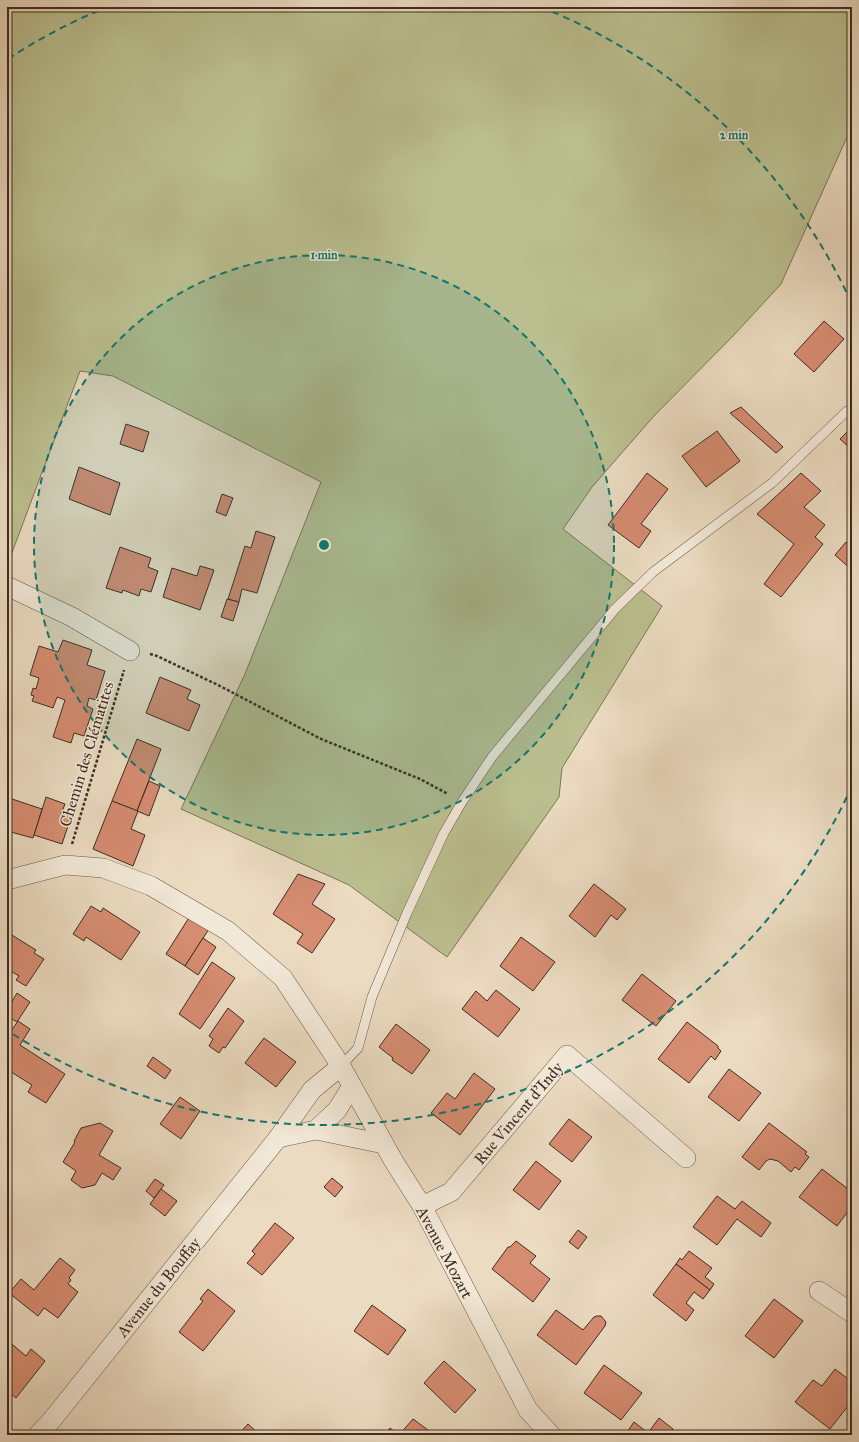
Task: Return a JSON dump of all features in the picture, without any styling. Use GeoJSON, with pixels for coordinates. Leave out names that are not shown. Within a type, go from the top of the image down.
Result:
{"type":"FeatureCollection","features":[{"type":"Feature","properties":{"kind":"street"},"geometry":{"type":"LineString","coordinates":[[7,586],[72,617],[130,651]]}},
{"type":"Feature","properties":{"kind":"street","name":"Avenue Mozart"},"geometry":{"type":"LineString","coordinates":[[7,880],[65,865],[103,868],[151,886],[228,931],[283,978],[342,1066],[384,1144],[422,1206],[528,1410],[551,1435]]}},
{"type":"Feature","properties":{"kind":"street","name":"Rue Vincent d'Indy"},"geometry":{"type":"LineString","coordinates":[[422,1206],[451,1192],[567,1055],[686,1158]]}},
{"type":"Feature","properties":{"kind":"street","name":"Avenue du Bouffay"},"geometry":{"type":"LineString","coordinates":[[38,1435],[51,1422],[278,1138],[312,1090],[342,1066]]}},
{"type":"Feature","properties":{"kind":"street"},"geometry":{"type":"LineString","coordinates":[[316,1130],[337,1110],[352,1086]]}},
{"type":"Feature","properties":{"kind":"street"},"geometry":{"type":"LineString","coordinates":[[278,1138],[316,1130],[384,1144]]}},
{"type":"Feature","properties":{"kind":"street"},"geometry":{"type":"LineString","coordinates":[[819,1291],[852,1313]]}},
{"type":"Feature","properties":{"kind":"lane"},"geometry":{"type":"LineString","coordinates":[[342,1066],[358,1048],[372,997],[407,913],[444,833],[462,802],[492,757],[615,609],[653,572],[709,529],[772,484],[847,411]]}},
{"type":"Feature","properties":{"kind":"path"},"geometry":{"type":"LineString","coordinates":[[130,651],[157,656],[218,685],[321,739],[420,779],[462,802]]}},
{"type":"Feature","properties":{"kind":"path","name":"Chemin des Clématites"},"geometry":{"type":"LineString","coordinates":[[65,865],[130,651]]}},
{"type":"Feature","properties":{"kind":"green space"},"geometry":{"type":"Polygon","coordinates":[[[7,7],[852,7],[852,126],[781,284],[733,336],[654,416],[592,487],[563,529],[662,606],[562,768],[559,797],[447,957],[349,885],[181,809],[245,674],[321,482],[113,376],[80,371],[10,558],[7,557],[7,7]]]}},
{"type":"Feature","properties":{"kind":"building"},"geometry":{"type":"Polygon","coordinates":[[[824,321],[844,339],[814,372],[794,354],[824,321]]]}},
{"type":"Feature","properties":{"kind":"building"},"geometry":{"type":"Polygon","coordinates":[[[741,407],[783,447],[776,453],[730,413],[741,407]]]}},
{"type":"Feature","properties":{"kind":"building"},"geometry":{"type":"Polygon","coordinates":[[[126,424],[149,432],[143,452],[120,444],[126,424]]]}},
{"type":"Feature","properties":{"kind":"building"},"geometry":{"type":"Polygon","coordinates":[[[852,427],[852,450],[840,439],[852,427]]]}},
{"type":"Feature","properties":{"kind":"building"},"geometry":{"type":"Polygon","coordinates":[[[717,431],[740,461],[706,487],[682,456],[717,431]]]}},
{"type":"Feature","properties":{"kind":"building"},"geometry":{"type":"Polygon","coordinates":[[[79,467],[120,483],[110,515],[69,499],[79,467]]]}},
{"type":"Feature","properties":{"kind":"building"},"geometry":{"type":"Polygon","coordinates":[[[647,473],[668,489],[641,524],[651,531],[639,548],[608,525],[647,473]]]}},
{"type":"Feature","properties":{"kind":"building"},"geometry":{"type":"Polygon","coordinates":[[[801,473],[821,491],[804,507],[825,525],[815,537],[823,544],[781,597],[764,584],[794,544],[757,514],[801,473]]]}},
{"type":"Feature","properties":{"kind":"building"},"geometry":{"type":"Polygon","coordinates":[[[222,494],[233,498],[226,516],[216,512],[222,494]]]}},
{"type":"Feature","properties":{"kind":"building"},"geometry":{"type":"Polygon","coordinates":[[[256,531],[275,537],[257,593],[242,589],[239,602],[228,599],[245,546],[251,548],[256,531]]]}},
{"type":"Feature","properties":{"kind":"building"},"geometry":{"type":"Polygon","coordinates":[[[846,542],[852,547],[852,570],[835,555],[846,542]]]}},
{"type":"Feature","properties":{"kind":"building"},"geometry":{"type":"Polygon","coordinates":[[[120,547],[151,558],[148,567],[158,571],[151,592],[141,589],[139,596],[123,590],[122,593],[106,588],[120,547]]]}},
{"type":"Feature","properties":{"kind":"building"},"geometry":{"type":"Polygon","coordinates":[[[200,566],[214,570],[200,610],[163,597],[172,568],[197,576],[200,566]]]}},
{"type":"Feature","properties":{"kind":"building"},"geometry":{"type":"Polygon","coordinates":[[[227,599],[239,602],[233,621],[221,617],[227,599]]]}},
{"type":"Feature","properties":{"kind":"building"},"geometry":{"type":"Polygon","coordinates":[[[63,640],[92,650],[87,665],[105,671],[96,700],[89,698],[87,706],[93,709],[84,736],[74,733],[71,743],[53,737],[65,700],[57,697],[53,708],[32,701],[34,696],[31,695],[33,688],[36,689],[39,678],[30,675],[39,646],[58,652],[63,640]]]}},
{"type":"Feature","properties":{"kind":"building"},"geometry":{"type":"Polygon","coordinates":[[[160,677],[191,690],[187,699],[200,705],[189,731],[146,713],[160,677]]]}},
{"type":"Feature","properties":{"kind":"building"},"geometry":{"type":"Polygon","coordinates":[[[137,739],[161,749],[137,811],[112,801],[137,739]]]}},
{"type":"Feature","properties":{"kind":"building"},"geometry":{"type":"Polygon","coordinates":[[[149,781],[160,786],[149,816],[137,811],[149,781]]]}},
{"type":"Feature","properties":{"kind":"building"},"geometry":{"type":"Polygon","coordinates":[[[46,797],[65,804],[61,814],[71,817],[62,844],[34,835],[46,797]]]}},
{"type":"Feature","properties":{"kind":"building"},"geometry":{"type":"Polygon","coordinates":[[[9,798],[42,809],[33,838],[7,831],[7,801],[9,798]]]}},
{"type":"Feature","properties":{"kind":"building"},"geometry":{"type":"Polygon","coordinates":[[[112,801],[138,811],[131,829],[145,835],[133,866],[93,849],[112,801]]]}},
{"type":"Feature","properties":{"kind":"building"},"geometry":{"type":"Polygon","coordinates":[[[298,874],[325,884],[312,904],[335,919],[312,953],[297,943],[303,934],[273,914],[298,874]]]}},
{"type":"Feature","properties":{"kind":"building"},"geometry":{"type":"Polygon","coordinates":[[[594,884],[626,909],[617,920],[611,915],[595,937],[569,916],[594,884]]]}},
{"type":"Feature","properties":{"kind":"building"},"geometry":{"type":"Polygon","coordinates":[[[91,906],[101,912],[103,908],[140,932],[121,960],[86,937],[84,941],[73,934],[91,906]]]}},
{"type":"Feature","properties":{"kind":"building"},"geometry":{"type":"Polygon","coordinates":[[[190,916],[209,929],[185,966],[166,954],[190,916]]]}},
{"type":"Feature","properties":{"kind":"building"},"geometry":{"type":"Polygon","coordinates":[[[7,932],[36,950],[34,953],[44,959],[26,986],[16,980],[19,976],[7,969],[7,932]]]}},
{"type":"Feature","properties":{"kind":"building"},"geometry":{"type":"Polygon","coordinates":[[[521,937],[555,962],[533,991],[500,966],[521,937]]]}},
{"type":"Feature","properties":{"kind":"building"},"geometry":{"type":"Polygon","coordinates":[[[203,938],[216,947],[198,975],[185,966],[203,938]]]}},
{"type":"Feature","properties":{"kind":"building"},"geometry":{"type":"Polygon","coordinates":[[[212,962],[235,978],[200,1029],[179,1014],[212,962]]]}},
{"type":"Feature","properties":{"kind":"building"},"geometry":{"type":"Polygon","coordinates":[[[642,974],[676,1001],[656,1026],[622,1000],[642,974]]]}},
{"type":"Feature","properties":{"kind":"building"},"geometry":{"type":"Polygon","coordinates":[[[496,990],[520,1009],[498,1037],[462,1009],[476,991],[487,1001],[496,990]]]}},
{"type":"Feature","properties":{"kind":"building"},"geometry":{"type":"Polygon","coordinates":[[[17,993],[30,1002],[17,1022],[7,1016],[7,1003],[10,1005],[17,993]]]}},
{"type":"Feature","properties":{"kind":"building"},"geometry":{"type":"Polygon","coordinates":[[[228,1008],[244,1021],[225,1048],[223,1047],[219,1053],[209,1046],[213,1039],[209,1036],[228,1008]]]}},
{"type":"Feature","properties":{"kind":"building"},"geometry":{"type":"Polygon","coordinates":[[[18,1021],[30,1029],[20,1045],[65,1074],[46,1103],[28,1092],[32,1085],[8,1070],[7,1071],[7,1037],[18,1021]]]}},
{"type":"Feature","properties":{"kind":"building"},"geometry":{"type":"Polygon","coordinates":[[[687,1022],[718,1046],[721,1051],[715,1060],[711,1056],[689,1083],[658,1059],[687,1022]]]}},
{"type":"Feature","properties":{"kind":"building"},"geometry":{"type":"Polygon","coordinates":[[[396,1024],[430,1050],[412,1074],[392,1060],[393,1058],[379,1047],[396,1024]]]}},
{"type":"Feature","properties":{"kind":"building"},"geometry":{"type":"Polygon","coordinates":[[[264,1038],[296,1062],[276,1087],[245,1063],[264,1038]]]}},
{"type":"Feature","properties":{"kind":"building"},"geometry":{"type":"Polygon","coordinates":[[[153,1057],[171,1070],[165,1079],[147,1066],[153,1057]]]}},
{"type":"Feature","properties":{"kind":"building"},"geometry":{"type":"Polygon","coordinates":[[[729,1069],[761,1093],[739,1121],[708,1097],[729,1069]]]}},
{"type":"Feature","properties":{"kind":"building"},"geometry":{"type":"Polygon","coordinates":[[[474,1073],[495,1089],[460,1135],[431,1113],[447,1093],[455,1099],[474,1073]]]}},
{"type":"Feature","properties":{"kind":"building"},"geometry":{"type":"Polygon","coordinates":[[[180,1097],[200,1111],[181,1139],[160,1124],[180,1097]]]}},
{"type":"Feature","properties":{"kind":"building"},"geometry":{"type":"Polygon","coordinates":[[[569,1119],[592,1137],[572,1162],[549,1144],[569,1119]]]}},
{"type":"Feature","properties":{"kind":"building"},"geometry":{"type":"Polygon","coordinates":[[[100,1123],[113,1131],[99,1155],[121,1168],[113,1180],[102,1173],[95,1185],[82,1188],[71,1180],[76,1171],[63,1162],[75,1142],[74,1141],[81,1128],[100,1123]]]}},
{"type":"Feature","properties":{"kind":"building"},"geometry":{"type":"Polygon","coordinates":[[[769,1123],[807,1152],[805,1154],[809,1157],[799,1170],[795,1167],[791,1172],[778,1161],[770,1159],[766,1161],[759,1170],[742,1157],[769,1123]]]}},
{"type":"Feature","properties":{"kind":"building"},"geometry":{"type":"Polygon","coordinates":[[[536,1161],[561,1181],[539,1210],[513,1190],[536,1161]]]}},
{"type":"Feature","properties":{"kind":"building"},"geometry":{"type":"Polygon","coordinates":[[[822,1169],[852,1192],[852,1206],[837,1226],[799,1197],[822,1169]]]}},
{"type":"Feature","properties":{"kind":"building"},"geometry":{"type":"Polygon","coordinates":[[[332,1178],[343,1187],[335,1197],[324,1187],[332,1178]]]}},
{"type":"Feature","properties":{"kind":"building"},"geometry":{"type":"Polygon","coordinates":[[[155,1179],[164,1185],[154,1198],[146,1191],[155,1179]]]}},
{"type":"Feature","properties":{"kind":"building"},"geometry":{"type":"Polygon","coordinates":[[[161,1189],[177,1201],[165,1216],[150,1204],[161,1189]]]}},
{"type":"Feature","properties":{"kind":"building"},"geometry":{"type":"Polygon","coordinates":[[[717,1196],[735,1209],[742,1201],[771,1223],[761,1237],[737,1219],[717,1245],[693,1227],[717,1196]]]}},
{"type":"Feature","properties":{"kind":"building"},"geometry":{"type":"Polygon","coordinates":[[[275,1223],[294,1238],[262,1275],[247,1263],[255,1254],[252,1251],[275,1223]]]}},
{"type":"Feature","properties":{"kind":"building"},"geometry":{"type":"Polygon","coordinates":[[[578,1230],[587,1237],[578,1249],[569,1242],[578,1230]]]}},
{"type":"Feature","properties":{"kind":"building"},"geometry":{"type":"Polygon","coordinates":[[[516,1241],[536,1256],[530,1263],[550,1279],[533,1302],[492,1269],[508,1247],[516,1241]]]}},
{"type":"Feature","properties":{"kind":"building"},"geometry":{"type":"Polygon","coordinates":[[[689,1251],[712,1268],[705,1277],[714,1284],[710,1290],[676,1264],[680,1258],[682,1260],[689,1251]]]}},
{"type":"Feature","properties":{"kind":"building"},"geometry":{"type":"Polygon","coordinates":[[[60,1258],[75,1270],[69,1278],[71,1280],[68,1284],[78,1292],[58,1318],[44,1308],[38,1316],[9,1293],[21,1279],[34,1290],[60,1258]]]}},
{"type":"Feature","properties":{"kind":"building"},"geometry":{"type":"Polygon","coordinates":[[[676,1264],[710,1290],[703,1299],[694,1292],[686,1303],[694,1310],[686,1321],[653,1295],[676,1264]]]}},
{"type":"Feature","properties":{"kind":"building"},"geometry":{"type":"Polygon","coordinates":[[[208,1289],[235,1311],[203,1351],[179,1332],[203,1301],[200,1299],[208,1289]]]}},
{"type":"Feature","properties":{"kind":"building"},"geometry":{"type":"Polygon","coordinates":[[[774,1299],[803,1321],[774,1358],[745,1336],[774,1299]]]}},
{"type":"Feature","properties":{"kind":"building"},"geometry":{"type":"Polygon","coordinates":[[[372,1305],[406,1330],[388,1355],[354,1331],[372,1305]]]}},
{"type":"Feature","properties":{"kind":"building"},"geometry":{"type":"Polygon","coordinates":[[[556,1310],[583,1330],[594,1317],[601,1316],[606,1322],[605,1326],[576,1365],[537,1335],[556,1310]]]}},
{"type":"Feature","properties":{"kind":"building"},"geometry":{"type":"Polygon","coordinates":[[[7,1340],[26,1356],[31,1349],[45,1361],[16,1398],[7,1390],[7,1340]]]}},
{"type":"Feature","properties":{"kind":"building"},"geometry":{"type":"Polygon","coordinates":[[[444,1361],[476,1390],[455,1413],[424,1383],[444,1361]]]}},
{"type":"Feature","properties":{"kind":"building"},"geometry":{"type":"Polygon","coordinates":[[[604,1365],[642,1393],[621,1420],[584,1393],[604,1365]]]}},
{"type":"Feature","properties":{"kind":"building"},"geometry":{"type":"Polygon","coordinates":[[[835,1369],[852,1382],[852,1401],[830,1429],[795,1402],[813,1380],[822,1386],[835,1369]]]}},
{"type":"Feature","properties":{"kind":"building"},"geometry":{"type":"Polygon","coordinates":[[[659,1418],[673,1429],[669,1435],[625,1435],[634,1422],[648,1433],[659,1418]]]}},
{"type":"Feature","properties":{"kind":"building"},"geometry":{"type":"Polygon","coordinates":[[[413,1419],[428,1430],[424,1435],[399,1435],[413,1419]]]}},
{"type":"Feature","properties":{"kind":"building"},"geometry":{"type":"Polygon","coordinates":[[[248,1424],[259,1434],[259,1435],[238,1435],[248,1424]]]}},
{"type":"Feature","properties":{"kind":"building"},"geometry":{"type":"Polygon","coordinates":[[[390,1428],[399,1435],[385,1435],[390,1428]]]}}]}
